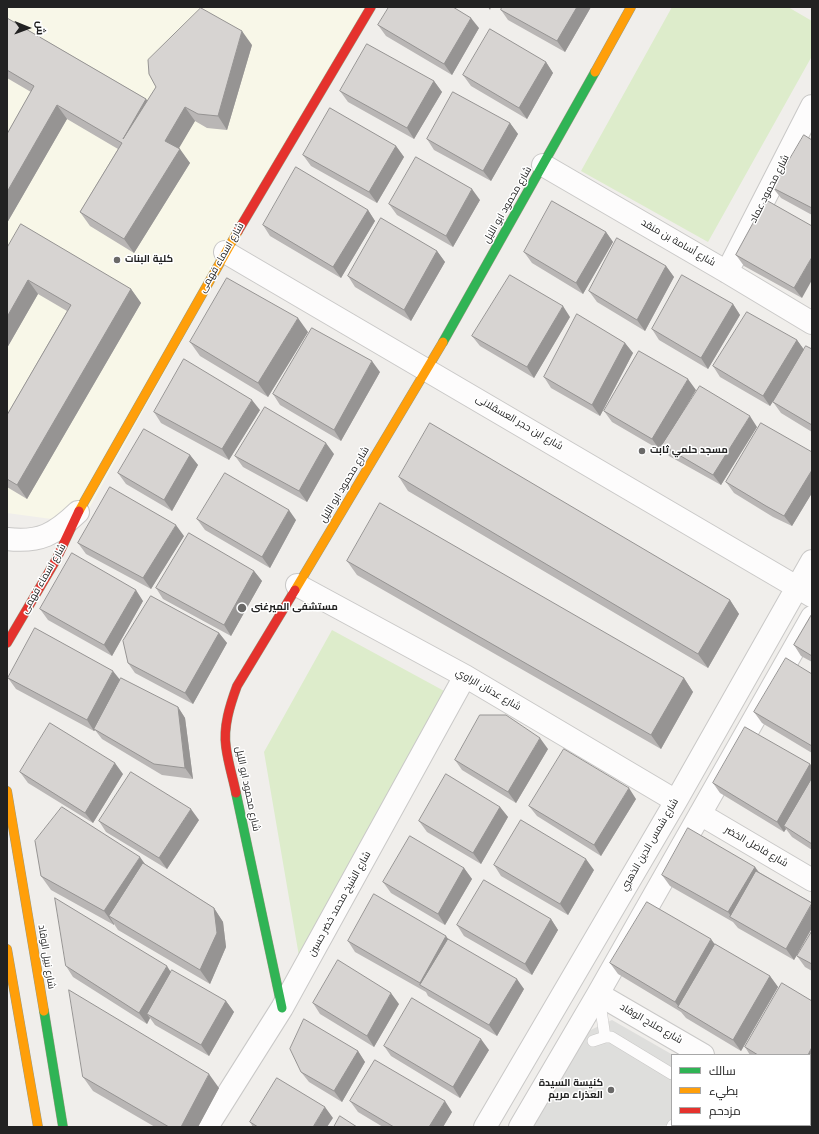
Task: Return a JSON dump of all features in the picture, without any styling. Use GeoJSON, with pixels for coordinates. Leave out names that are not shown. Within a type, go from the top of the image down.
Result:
{"type":"FeatureCollection","features":[{"type":"Feature","properties":{"kind":"street","name":"شارع اسماء فهمى"},"geometry":{"type":"LineString","coordinates":[[7,643],[56,560],[78,512],[225,252],[371,7]]}},
{"type":"Feature","properties":{"kind":"street","name":"شارع محمود ابو الليل"},"geometry":{"type":"LineString","coordinates":[[282,1008],[226,746],[226,725],[230,706],[237,686],[427,369],[631,7]]}},
{"type":"Feature","properties":{"kind":"street","name":"شارع محمود عماد"},"geometry":{"type":"LineString","coordinates":[[727,272],[812,106]]}},
{"type":"Feature","properties":{"kind":"street","name":"شارع أسامة بن منقد"},"geometry":{"type":"LineString","coordinates":[[543,165],[812,322]]}},
{"type":"Feature","properties":{"kind":"street","name":"شارع ابن حجر العسقلانى"},"geometry":{"type":"LineString","coordinates":[[225,252],[805,591]]}},
{"type":"Feature","properties":{"kind":"street","name":"شارع اسماء فهمى"},"geometry":{"type":"LineString","coordinates":[[7,539],[21,541],[43,537],[62,527],[78,512]]}},
{"type":"Feature","properties":{"kind":"street","name":"شارع شمس الدين الذهبي"},"geometry":{"type":"LineString","coordinates":[[485,1127],[676,801],[805,591],[812,561]]}},
{"type":"Feature","properties":{"kind":"street","name":"شارع عدنان الراوي"},"geometry":{"type":"LineString","coordinates":[[297,585],[465,676],[676,801]]}},
{"type":"Feature","properties":{"kind":"street"},"geometry":{"type":"LineString","coordinates":[[520,1127],[598,994],[812,617]]}},
{"type":"Feature","properties":{"kind":"street","name":"شارع الشيخ محمد خضر حسين"},"geometry":{"type":"LineString","coordinates":[[207,1127],[282,1008],[465,676]]}},
{"type":"Feature","properties":{"kind":"street","name":"شارع نبيل الوقاد"},"geometry":{"type":"LineString","coordinates":[[7,791],[63,1127]]}},
{"type":"Feature","properties":{"kind":"street","name":"شارع فاضل الخضر"},"geometry":{"type":"LineString","coordinates":[[700,814],[812,880]]}},
{"type":"Feature","properties":{"kind":"street"},"geometry":{"type":"LineString","coordinates":[[7,949],[38,1127]]}},
{"type":"Feature","properties":{"kind":"street","name":"شارع صلاح الوقاد"},"geometry":{"type":"LineString","coordinates":[[598,994],[701,1054]]}},
{"type":"Feature","properties":{"kind":"lane"},"geometry":{"type":"LineString","coordinates":[[598,994],[605,1037]]}},
{"type":"Feature","properties":{"kind":"lane"},"geometry":{"type":"LineString","coordinates":[[593,1041],[605,1037],[611,1037],[671,1073]]}},
{"type":"Feature","properties":{"kind":"shaded area","name":"كلية البنات"},"geometry":{"type":"Polygon","coordinates":[[[7,7],[367,7],[81,523],[7,513],[7,7]]]}},
{"type":"Feature","properties":{"kind":"shaded area","name":"كنيسة السيدة العذراء مريم"},"geometry":{"type":"Polygon","coordinates":[[[612,1020],[671,1054],[671,1126],[680,1127],[529,1127],[582,1034],[612,1020]]]}},
{"type":"Feature","properties":{"kind":"shaded area"},"geometry":{"type":"Polygon","coordinates":[[[794,1126],[796,1127],[680,1127],[794,1126]]]}},
{"type":"Feature","properties":{"kind":"green space"},"geometry":{"type":"Polygon","coordinates":[[[672,7],[788,7],[812,21],[812,56],[708,242],[581,171],[672,7]]]}},
{"type":"Feature","properties":{"kind":"green space"},"geometry":{"type":"Polygon","coordinates":[[[332,630],[446,692],[300,962],[264,752],[332,630]]]}},
{"type":"Feature","properties":{"kind":"building"},"geometry":{"type":"Polygon","coordinates":[[[389,7],[453,7],[471,18],[444,64],[378,25],[389,7]]]}},
{"type":"Feature","properties":{"kind":"building"},"geometry":{"type":"Polygon","coordinates":[[[502,7],[577,7],[557,41],[501,10],[502,7]]]}},
{"type":"Feature","properties":{"kind":"building"},"geometry":{"type":"Polygon","coordinates":[[[201,8],[242,31],[218,116],[198,114],[185,107],[165,141],[180,149],[124,239],[80,212],[122,143],[57,105],[7,192],[7,134],[34,86],[7,70],[7,18],[146,99],[123,139],[156,87],[149,74],[148,60],[201,8]]]}},
{"type":"Feature","properties":{"kind":"building"},"geometry":{"type":"Polygon","coordinates":[[[490,29],[546,62],[519,108],[463,75],[490,29]]]}},
{"type":"Feature","properties":{"kind":"building"},"geometry":{"type":"Polygon","coordinates":[[[367,44],[434,81],[407,128],[340,91],[367,44]]]}},
{"type":"Feature","properties":{"kind":"building"},"geometry":{"type":"Polygon","coordinates":[[[453,92],[510,123],[483,171],[427,139],[453,92]]]}},
{"type":"Feature","properties":{"kind":"building"},"geometry":{"type":"Polygon","coordinates":[[[330,108],[396,146],[369,192],[303,155],[330,108]]]}},
{"type":"Feature","properties":{"kind":"building"},"geometry":{"type":"Polygon","coordinates":[[[804,135],[812,140],[812,208],[773,188],[804,135]]]}},
{"type":"Feature","properties":{"kind":"building"},"geometry":{"type":"Polygon","coordinates":[[[416,157],[472,189],[446,236],[389,204],[416,157]]]}},
{"type":"Feature","properties":{"kind":"building"},"geometry":{"type":"Polygon","coordinates":[[[296,167],[368,210],[333,267],[263,225],[296,167]]]}},
{"type":"Feature","properties":{"kind":"building"},"geometry":{"type":"Polygon","coordinates":[[[766,200],[812,226],[812,257],[794,288],[736,255],[766,200]]]}},
{"type":"Feature","properties":{"kind":"building"},"geometry":{"type":"Polygon","coordinates":[[[552,201],[606,232],[576,283],[524,252],[552,201]]]}},
{"type":"Feature","properties":{"kind":"building"},"geometry":{"type":"Polygon","coordinates":[[[381,218],[437,251],[404,310],[348,276],[381,218]]]}},
{"type":"Feature","properties":{"kind":"building"},"geometry":{"type":"Polygon","coordinates":[[[21,224],[131,289],[17,485],[7,479],[7,415],[71,305],[28,280],[7,317],[7,248],[21,224]]]}},
{"type":"Feature","properties":{"kind":"building"},"geometry":{"type":"Polygon","coordinates":[[[617,238],[666,266],[637,320],[589,291],[617,238]]]}},
{"type":"Feature","properties":{"kind":"building"},"geometry":{"type":"Polygon","coordinates":[[[510,275],[563,306],[527,367],[472,336],[510,275]]]}},
{"type":"Feature","properties":{"kind":"building"},"geometry":{"type":"Polygon","coordinates":[[[682,275],[733,304],[701,358],[652,329],[682,275]]]}},
{"type":"Feature","properties":{"kind":"building"},"geometry":{"type":"Polygon","coordinates":[[[227,278],[298,318],[258,383],[190,342],[227,278]]]}},
{"type":"Feature","properties":{"kind":"building"},"geometry":{"type":"Polygon","coordinates":[[[747,312],[797,340],[763,396],[713,366],[747,312]]]}},
{"type":"Feature","properties":{"kind":"building"},"geometry":{"type":"Polygon","coordinates":[[[577,314],[625,343],[592,405],[544,377],[577,314]]]}},
{"type":"Feature","properties":{"kind":"building"},"geometry":{"type":"Polygon","coordinates":[[[312,328],[372,361],[334,430],[273,394],[312,328]]]}},
{"type":"Feature","properties":{"kind":"building"},"geometry":{"type":"Polygon","coordinates":[[[806,346],[812,349],[812,425],[773,402],[806,346]]]}},
{"type":"Feature","properties":{"kind":"building"},"geometry":{"type":"Polygon","coordinates":[[[639,351],[688,379],[652,439],[604,411],[639,351]]]}},
{"type":"Feature","properties":{"kind":"building"},"geometry":{"type":"Polygon","coordinates":[[[184,359],[252,400],[222,449],[154,412],[184,359]]]}},
{"type":"Feature","properties":{"kind":"building"},"geometry":{"type":"Polygon","coordinates":[[[700,386],[750,416],[713,475],[662,445],[700,386]]]}},
{"type":"Feature","properties":{"kind":"building"},"geometry":{"type":"Polygon","coordinates":[[[265,407],[326,443],[299,491],[235,456],[265,407]]]}},
{"type":"Feature","properties":{"kind":"building"},"geometry":{"type":"Polygon","coordinates":[[[430,423],[730,600],[698,654],[399,477],[430,423]]]}},
{"type":"Feature","properties":{"kind":"building"},"geometry":{"type":"Polygon","coordinates":[[[761,423],[812,452],[812,470],[784,516],[726,482],[761,423]]]}},
{"type":"Feature","properties":{"kind":"building"},"geometry":{"type":"Polygon","coordinates":[[[144,429],[190,455],[164,500],[118,473],[144,429]]]}},
{"type":"Feature","properties":{"kind":"building"},"geometry":{"type":"Polygon","coordinates":[[[225,473],[289,510],[262,557],[197,519],[225,473]]]}},
{"type":"Feature","properties":{"kind":"building"},"geometry":{"type":"Polygon","coordinates":[[[110,487],[176,525],[143,578],[78,543],[110,487]]]}},
{"type":"Feature","properties":{"kind":"building"},"geometry":{"type":"Polygon","coordinates":[[[380,503],[684,678],[651,735],[347,561],[380,503]]]}},
{"type":"Feature","properties":{"kind":"building"},"geometry":{"type":"Polygon","coordinates":[[[189,533],[254,571],[224,625],[156,588],[189,533]]]}},
{"type":"Feature","properties":{"kind":"building"},"geometry":{"type":"Polygon","coordinates":[[[72,553],[136,590],[104,645],[40,609],[72,553]]]}},
{"type":"Feature","properties":{"kind":"building"},"geometry":{"type":"Polygon","coordinates":[[[151,596],[219,633],[185,693],[128,663],[123,641],[151,596]]]}},
{"type":"Feature","properties":{"kind":"building"},"geometry":{"type":"Polygon","coordinates":[[[812,614],[812,656],[794,645],[812,614]]]}},
{"type":"Feature","properties":{"kind":"building"},"geometry":{"type":"Polygon","coordinates":[[[35,628],[113,671],[87,720],[8,678],[35,628]]]}},
{"type":"Feature","properties":{"kind":"building"},"geometry":{"type":"Polygon","coordinates":[[[786,658],[812,674],[812,746],[754,712],[786,658]]]}},
{"type":"Feature","properties":{"kind":"building"},"geometry":{"type":"Polygon","coordinates":[[[121,678],[178,707],[185,768],[154,764],[94,729],[121,678]]]}},
{"type":"Feature","properties":{"kind":"building"},"geometry":{"type":"Polygon","coordinates":[[[480,715],[506,715],[540,738],[508,792],[455,760],[480,715]]]}},
{"type":"Feature","properties":{"kind":"building"},"geometry":{"type":"Polygon","coordinates":[[[50,723],[115,763],[85,813],[20,772],[50,723]]]}},
{"type":"Feature","properties":{"kind":"building"},"geometry":{"type":"Polygon","coordinates":[[[745,727],[810,764],[777,822],[713,783],[745,727]]]}},
{"type":"Feature","properties":{"kind":"building"},"geometry":{"type":"Polygon","coordinates":[[[564,749],[629,788],[594,845],[529,806],[564,749]]]}},
{"type":"Feature","properties":{"kind":"building"},"geometry":{"type":"Polygon","coordinates":[[[131,772],[191,809],[159,858],[99,821],[131,772]]]}},
{"type":"Feature","properties":{"kind":"building"},"geometry":{"type":"Polygon","coordinates":[[[446,774],[500,807],[473,853],[419,821],[446,774]]]}},
{"type":"Feature","properties":{"kind":"building"},"geometry":{"type":"Polygon","coordinates":[[[812,778],[812,844],[784,826],[812,778]]]}},
{"type":"Feature","properties":{"kind":"building"},"geometry":{"type":"Polygon","coordinates":[[[62,807],[140,857],[104,911],[41,876],[35,841],[62,807]]]}},
{"type":"Feature","properties":{"kind":"building"},"geometry":{"type":"Polygon","coordinates":[[[521,820],[586,859],[560,904],[494,865],[521,820]]]}},
{"type":"Feature","properties":{"kind":"building"},"geometry":{"type":"Polygon","coordinates":[[[688,828],[755,867],[728,912],[662,875],[688,828]]]}},
{"type":"Feature","properties":{"kind":"building"},"geometry":{"type":"Polygon","coordinates":[[[410,836],[464,868],[438,914],[383,882],[410,836]]]}},
{"type":"Feature","properties":{"kind":"building"},"geometry":{"type":"Polygon","coordinates":[[[143,863],[214,908],[217,933],[200,970],[109,916],[143,863]]]}},
{"type":"Feature","properties":{"kind":"building"},"geometry":{"type":"Polygon","coordinates":[[[756,871],[812,903],[786,949],[730,917],[756,871]]]}},
{"type":"Feature","properties":{"kind":"building"},"geometry":{"type":"Polygon","coordinates":[[[484,880],[551,919],[525,964],[457,925],[484,880]]]}},
{"type":"Feature","properties":{"kind":"building"},"geometry":{"type":"Polygon","coordinates":[[[374,894],[446,936],[420,983],[348,941],[374,894]]]}},
{"type":"Feature","properties":{"kind":"building"},"geometry":{"type":"Polygon","coordinates":[[[55,898],[167,966],[139,1013],[66,966],[55,898]]]}},
{"type":"Feature","properties":{"kind":"building"},"geometry":{"type":"Polygon","coordinates":[[[647,902],[711,939],[675,1002],[610,963],[647,902]]]}},
{"type":"Feature","properties":{"kind":"building"},"geometry":{"type":"Polygon","coordinates":[[[812,931],[812,964],[797,956],[812,931]]]}},
{"type":"Feature","properties":{"kind":"building"},"geometry":{"type":"Polygon","coordinates":[[[448,939],[517,979],[489,1025],[420,985],[448,939]]]}},
{"type":"Feature","properties":{"kind":"building"},"geometry":{"type":"Polygon","coordinates":[[[715,944],[770,976],[733,1040],[678,1007],[715,944]]]}},
{"type":"Feature","properties":{"kind":"building"},"geometry":{"type":"Polygon","coordinates":[[[338,960],[391,993],[367,1036],[313,1003],[338,960]]]}},
{"type":"Feature","properties":{"kind":"building"},"geometry":{"type":"Polygon","coordinates":[[[172,970],[226,1001],[201,1045],[147,1014],[172,970]]]}},
{"type":"Feature","properties":{"kind":"building"},"geometry":{"type":"Polygon","coordinates":[[[782,983],[812,1001],[812,1047],[808,1054],[756,1054],[745,1047],[782,983]]]}},
{"type":"Feature","properties":{"kind":"building"},"geometry":{"type":"Polygon","coordinates":[[[69,990],[209,1074],[181,1127],[169,1127],[83,1077],[69,990]]]}},
{"type":"Feature","properties":{"kind":"building"},"geometry":{"type":"Polygon","coordinates":[[[412,998],[481,1039],[453,1087],[384,1046],[412,998]]]}},
{"type":"Feature","properties":{"kind":"building"},"geometry":{"type":"Polygon","coordinates":[[[304,1019],[358,1051],[334,1091],[301,1072],[290,1049],[304,1019]]]}},
{"type":"Feature","properties":{"kind":"building"},"geometry":{"type":"Polygon","coordinates":[[[375,1060],[445,1101],[429,1127],[394,1127],[350,1101],[375,1060]]]}},
{"type":"Feature","properties":{"kind":"building"},"geometry":{"type":"Polygon","coordinates":[[[812,1065],[812,1088],[811,1087],[812,1065]]]}},
{"type":"Feature","properties":{"kind":"building"},"geometry":{"type":"Polygon","coordinates":[[[277,1078],[325,1107],[313,1127],[258,1127],[250,1122],[277,1078]]]}},
{"type":"Feature","properties":{"kind":"building"},"geometry":{"type":"Polygon","coordinates":[[[340,1116],[357,1127],[334,1127],[340,1116]]]}},
{"type":"Feature","properties":{"kind":"traffic: fast"},"geometry":{"type":"LineString","coordinates":[[443,342],[595,72]]}},
{"type":"Feature","properties":{"kind":"traffic: fast"},"geometry":{"type":"LineString","coordinates":[[236,793],[282,1008]]}},
{"type":"Feature","properties":{"kind":"traffic: fast"},"geometry":{"type":"LineString","coordinates":[[44,1011],[63,1127]]}},
{"type":"Feature","properties":{"kind":"traffic: slow"},"geometry":{"type":"LineString","coordinates":[[595,72],[631,7]]}},
{"type":"Feature","properties":{"kind":"traffic: slow"},"geometry":{"type":"LineString","coordinates":[[79,511],[238,231]]}},
{"type":"Feature","properties":{"kind":"traffic: slow"},"geometry":{"type":"LineString","coordinates":[[295,590],[443,342]]}},
{"type":"Feature","properties":{"kind":"traffic: slow"},"geometry":{"type":"LineString","coordinates":[[7,791],[44,1011]]}},
{"type":"Feature","properties":{"kind":"traffic: slow"},"geometry":{"type":"LineString","coordinates":[[7,949],[38,1127]]}},
{"type":"Feature","properties":{"kind":"traffic: jam"},"geometry":{"type":"LineString","coordinates":[[238,231],[371,7]]}},
{"type":"Feature","properties":{"kind":"traffic: jam"},"geometry":{"type":"LineString","coordinates":[[7,643],[56,560],[79,511]]}},
{"type":"Feature","properties":{"kind":"traffic: jam"},"geometry":{"type":"LineString","coordinates":[[236,793],[225,739],[226,724],[230,708],[237,686],[295,590]]}},
{"type":"Feature","properties":{"kind":"place","name":"كلية البنات"},"geometry":{"type":"Point","coordinates":[117,260]}},
{"type":"Feature","properties":{"kind":"place","name":"مسجد حلمي ثابت"},"geometry":{"type":"Point","coordinates":[642,451]}},
{"type":"Feature","properties":{"kind":"place","name":"مستشفى الميرغنى"},"geometry":{"type":"Point","coordinates":[242,608]}},
{"type":"Feature","properties":{"kind":"place","name":"كنيسة السيدة العذراء مريم"},"geometry":{"type":"Point","coordinates":[611,1090]}}]}
